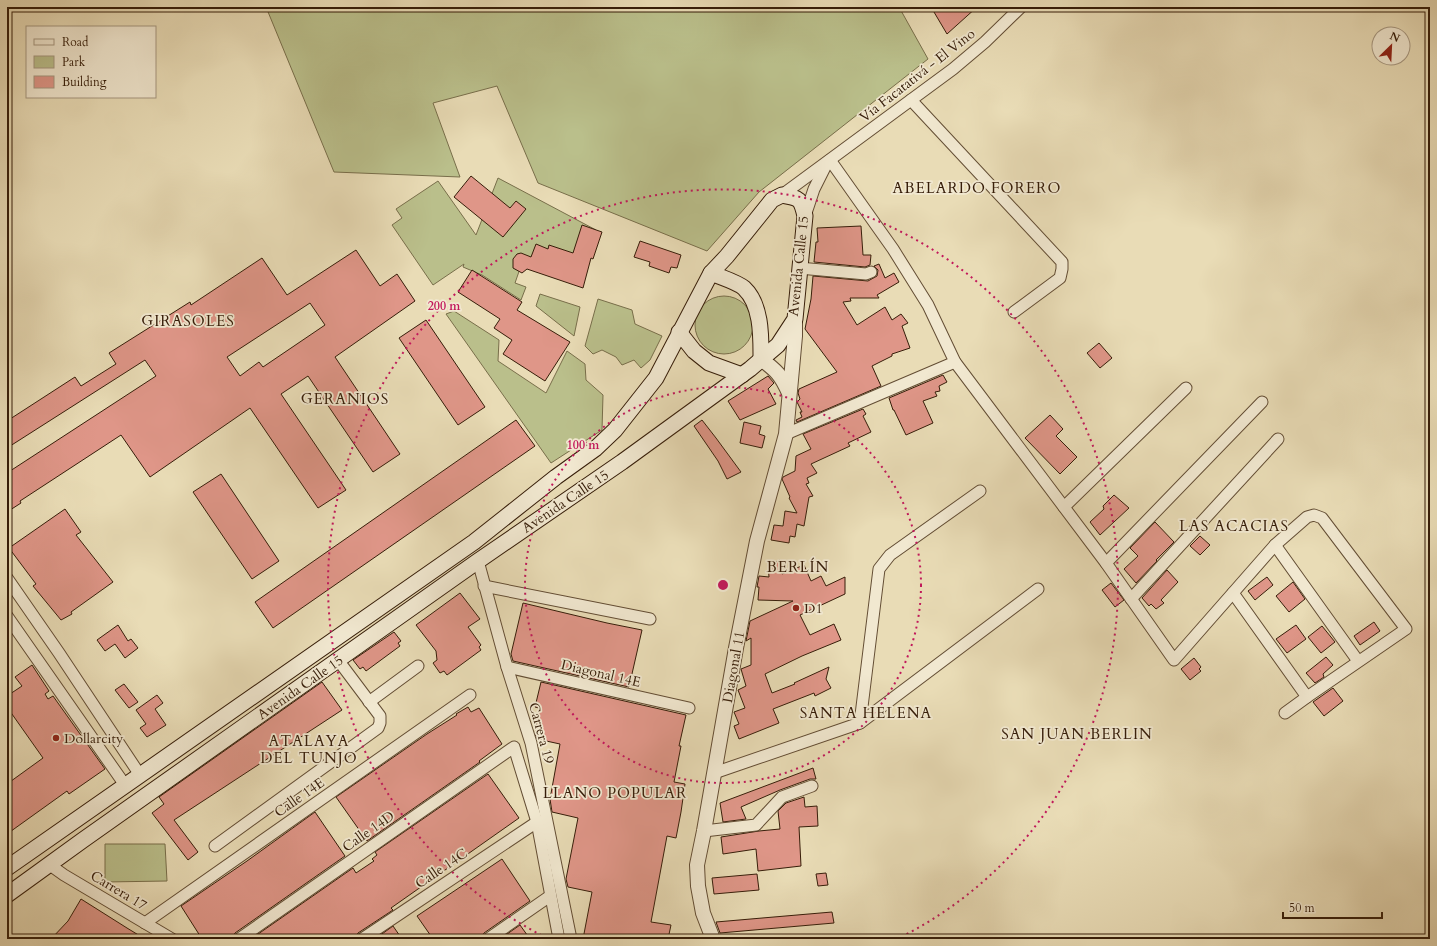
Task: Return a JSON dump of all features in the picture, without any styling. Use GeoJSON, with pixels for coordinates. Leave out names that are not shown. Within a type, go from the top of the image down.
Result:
{"type":"FeatureCollection","features":[{"type":"Feature","properties":{"kind":"main road","name":"Avenida Calle 15"},"geometry":{"type":"LineString","coordinates":[[7,868],[474,542],[556,476],[595,449],[615,430],[656,378],[710,273],[727,256],[772,200],[782,195],[796,198],[802,204],[805,216],[795,319],[778,345],[742,375],[622,462],[478,560],[7,895]]}},
{"type":"Feature","properties":{"kind":"main road"},"geometry":{"type":"LineString","coordinates":[[710,273],[744,288],[752,299],[761,326],[761,359]]}},
{"type":"Feature","properties":{"kind":"main road"},"geometry":{"type":"LineString","coordinates":[[679,332],[694,351],[709,363],[742,375]]}},
{"type":"Feature","properties":{"kind":"main road"},"geometry":{"type":"LineString","coordinates":[[37,847],[50,865]]}},
{"type":"Feature","properties":{"kind":"street","name":"Vía Facatativá - El Vino"},"geometry":{"type":"LineString","coordinates":[[782,195],[953,69],[980,47],[1021,7]]}},
{"type":"Feature","properties":{"kind":"street"},"geometry":{"type":"LineString","coordinates":[[911,100],[1062,262],[1060,278],[1014,312]]}},
{"type":"Feature","properties":{"kind":"street"},"geometry":{"type":"LineString","coordinates":[[805,216],[814,190],[829,161],[892,249],[928,305],[955,362],[1106,562],[1174,660],[1275,545],[1307,517],[1314,515],[1322,518],[1406,629],[1285,713]]}},
{"type":"Feature","properties":{"kind":"street"},"geometry":{"type":"LineString","coordinates":[[800,268],[866,274],[871,272]]}},
{"type":"Feature","properties":{"kind":"street","name":"Diagonal 11"},"geometry":{"type":"LineString","coordinates":[[713,939],[703,914],[696,865],[704,831],[736,648],[757,541],[786,434],[795,319]]}},
{"type":"Feature","properties":{"kind":"street"},"geometry":{"type":"LineString","coordinates":[[761,359],[775,369],[782,378],[790,395]]}},
{"type":"Feature","properties":{"kind":"street"},"geometry":{"type":"LineString","coordinates":[[786,434],[955,362]]}},
{"type":"Feature","properties":{"kind":"street"},"geometry":{"type":"LineString","coordinates":[[1064,507],[1186,388]]}},
{"type":"Feature","properties":{"kind":"street"},"geometry":{"type":"LineString","coordinates":[[1106,562],[1262,402]]}},
{"type":"Feature","properties":{"kind":"street"},"geometry":{"type":"LineString","coordinates":[[1131,598],[1278,439]]}},
{"type":"Feature","properties":{"kind":"street"},"geometry":{"type":"LineString","coordinates":[[860,723],[879,569],[890,555],[980,491]]}},
{"type":"Feature","properties":{"kind":"street"},"geometry":{"type":"LineString","coordinates":[[1275,545],[1358,661]]}},
{"type":"Feature","properties":{"kind":"street","name":"Carrera 19"},"geometry":{"type":"LineString","coordinates":[[478,560],[507,667],[531,743],[570,939]]}},
{"type":"Feature","properties":{"kind":"street"},"geometry":{"type":"LineString","coordinates":[[7,578],[140,775]]}},
{"type":"Feature","properties":{"kind":"street"},"geometry":{"type":"LineString","coordinates":[[484,586],[650,619]]}},
{"type":"Feature","properties":{"kind":"street"},"geometry":{"type":"LineString","coordinates":[[714,773],[860,723],[1038,589]]}},
{"type":"Feature","properties":{"kind":"street"},"geometry":{"type":"LineString","coordinates":[[1233,593],[1306,697]]}},
{"type":"Feature","properties":{"kind":"street"},"geometry":{"type":"LineString","coordinates":[[7,616],[126,785]]}},
{"type":"Feature","properties":{"kind":"street"},"geometry":{"type":"LineString","coordinates":[[214,846],[378,728],[380,716],[338,660]]}},
{"type":"Feature","properties":{"kind":"street"},"geometry":{"type":"LineString","coordinates":[[369,702],[418,666]]}},
{"type":"Feature","properties":{"kind":"street","name":"Diagonal 14E"},"geometry":{"type":"LineString","coordinates":[[507,667],[689,708]]}},
{"type":"Feature","properties":{"kind":"street","name":"Calle 14E"},"geometry":{"type":"LineString","coordinates":[[145,923],[470,694]]}},
{"type":"Feature","properties":{"kind":"street","name":"Calle 14D"},"geometry":{"type":"LineString","coordinates":[[238,939],[514,747],[537,822]]}},
{"type":"Feature","properties":{"kind":"street"},"geometry":{"type":"LineString","coordinates":[[704,831],[756,824],[782,797],[812,786]]}},
{"type":"Feature","properties":{"kind":"street"},"geometry":{"type":"LineString","coordinates":[[537,822],[559,939]]}},
{"type":"Feature","properties":{"kind":"street","name":"Calle 14C"},"geometry":{"type":"LineString","coordinates":[[362,939],[537,822]]}},
{"type":"Feature","properties":{"kind":"street","name":"Carrera 17"},"geometry":{"type":"LineString","coordinates":[[50,865],[172,939]]}},
{"type":"Feature","properties":{"kind":"street"},"geometry":{"type":"LineString","coordinates":[[488,939],[550,896]]}},
{"type":"Feature","properties":{"kind":"green space"},"geometry":{"type":"Polygon","coordinates":[[[266,7],[899,7],[928,59],[759,192],[707,251],[538,183],[497,86],[433,103],[460,177],[334,172],[266,7]]]}},
{"type":"Feature","properties":{"kind":"green space"},"geometry":{"type":"Polygon","coordinates":[[[498,178],[596,230],[586,264],[536,260],[524,257],[515,283],[526,287],[521,300],[482,275],[463,267],[464,264],[433,285],[392,225],[402,218],[396,209],[438,181],[476,235],[498,178]]]}},
{"type":"Feature","properties":{"kind":"green space"},"geometry":{"type":"Polygon","coordinates":[[[540,294],[580,307],[574,336],[536,306],[540,294]]]}},
{"type":"Feature","properties":{"kind":"green space"},"geometry":{"type":"Polygon","coordinates":[[[724,296],[740,301],[748,309],[753,325],[748,341],[740,349],[724,354],[708,349],[700,341],[695,325],[700,309],[708,301],[724,296]]]}},
{"type":"Feature","properties":{"kind":"green space"},"geometry":{"type":"Polygon","coordinates":[[[598,299],[632,310],[635,324],[662,336],[650,360],[641,368],[634,360],[622,365],[616,357],[602,350],[593,354],[585,346],[598,299]]]}},
{"type":"Feature","properties":{"kind":"green space"},"geometry":{"type":"Polygon","coordinates":[[[454,311],[499,340],[498,361],[546,393],[567,351],[585,364],[586,380],[603,395],[602,430],[551,463],[446,314],[454,311]]]}},
{"type":"Feature","properties":{"kind":"green space"},"geometry":{"type":"Polygon","coordinates":[[[105,844],[165,844],[167,881],[105,882],[105,844]]]}},
{"type":"Feature","properties":{"kind":"building"},"geometry":{"type":"Polygon","coordinates":[[[931,7],[977,7],[947,34],[931,7]]]}},
{"type":"Feature","properties":{"kind":"building"},"geometry":{"type":"Polygon","coordinates":[[[471,176],[510,208],[516,201],[526,209],[503,237],[454,197],[471,176]]]}},
{"type":"Feature","properties":{"kind":"building"},"geometry":{"type":"Polygon","coordinates":[[[582,225],[602,232],[593,259],[591,258],[583,288],[527,269],[522,273],[513,268],[513,259],[517,254],[521,253],[531,257],[536,244],[548,249],[549,245],[573,253],[582,225]]]}},
{"type":"Feature","properties":{"kind":"building"},"geometry":{"type":"Polygon","coordinates":[[[861,226],[863,255],[871,255],[870,265],[865,267],[814,262],[816,242],[818,242],[817,228],[861,226]]]}},
{"type":"Feature","properties":{"kind":"building"},"geometry":{"type":"Polygon","coordinates":[[[640,241],[681,255],[677,268],[671,267],[669,273],[649,266],[650,262],[634,257],[640,241]]]}},
{"type":"Feature","properties":{"kind":"building"},"geometry":{"type":"Polygon","coordinates":[[[356,250],[380,286],[397,274],[415,301],[335,357],[400,454],[373,472],[308,376],[281,394],[346,490],[318,508],[250,408],[150,477],[121,435],[20,501],[21,503],[7,512],[7,473],[156,376],[145,360],[7,448],[7,421],[75,377],[81,386],[116,364],[109,353],[190,302],[191,305],[262,258],[287,295],[356,250]],[[310,303],[227,357],[240,376],[259,362],[263,367],[325,325],[310,303]]]}},
{"type":"Feature","properties":{"kind":"building"},"geometry":{"type":"Polygon","coordinates":[[[879,264],[885,278],[894,273],[899,282],[877,295],[879,298],[850,298],[851,301],[843,302],[857,325],[885,307],[892,320],[901,314],[908,323],[902,326],[910,348],[892,354],[892,356],[872,366],[881,386],[797,422],[796,420],[802,417],[800,412],[802,412],[797,402],[800,399],[798,393],[799,389],[837,372],[805,329],[811,299],[813,276],[868,281],[877,276],[878,270],[874,266],[879,264]]]}},
{"type":"Feature","properties":{"kind":"building"},"geometry":{"type":"Polygon","coordinates":[[[472,270],[522,302],[517,310],[570,342],[545,381],[503,354],[512,340],[494,328],[500,319],[458,292],[472,270]]]}},
{"type":"Feature","properties":{"kind":"building"},"geometry":{"type":"Polygon","coordinates":[[[426,320],[485,407],[458,425],[399,338],[426,320]]]}},
{"type":"Feature","properties":{"kind":"building"},"geometry":{"type":"Polygon","coordinates":[[[1099,343],[1112,358],[1100,368],[1087,353],[1099,343]]]}},
{"type":"Feature","properties":{"kind":"building"},"geometry":{"type":"Polygon","coordinates":[[[943,375],[947,382],[939,386],[940,391],[935,392],[937,396],[923,401],[933,423],[906,435],[893,410],[889,398],[943,375]]]}},
{"type":"Feature","properties":{"kind":"building"},"geometry":{"type":"Polygon","coordinates":[[[768,376],[774,383],[768,389],[776,404],[740,420],[728,401],[768,376]]]}},
{"type":"Feature","properties":{"kind":"building"},"geometry":{"type":"Polygon","coordinates":[[[863,409],[866,414],[863,416],[871,432],[848,443],[850,446],[811,464],[817,473],[807,478],[809,483],[806,484],[813,496],[809,497],[804,526],[797,524],[795,537],[790,536],[789,543],[771,540],[774,525],[783,526],[785,511],[797,513],[789,498],[790,497],[782,479],[795,471],[796,456],[811,449],[803,434],[863,409]]]}},
{"type":"Feature","properties":{"kind":"building"},"geometry":{"type":"Polygon","coordinates":[[[1050,415],[1063,429],[1056,436],[1077,457],[1060,474],[1025,438],[1050,415]]]}},
{"type":"Feature","properties":{"kind":"building"},"geometry":{"type":"Polygon","coordinates":[[[516,420],[535,446],[273,628],[255,602],[516,420]]]}},
{"type":"Feature","properties":{"kind":"building"},"geometry":{"type":"Polygon","coordinates":[[[702,420],[741,472],[727,479],[718,461],[694,426],[702,420]]]}},
{"type":"Feature","properties":{"kind":"building"},"geometry":{"type":"Polygon","coordinates":[[[744,422],[761,426],[759,434],[765,436],[762,448],[740,443],[744,422]]]}},
{"type":"Feature","properties":{"kind":"building"},"geometry":{"type":"Polygon","coordinates":[[[221,474],[279,561],[252,579],[193,492],[221,474]]]}},
{"type":"Feature","properties":{"kind":"building"},"geometry":{"type":"Polygon","coordinates":[[[1114,495],[1129,508],[1100,535],[1090,522],[1104,509],[1103,506],[1114,495]]]}},
{"type":"Feature","properties":{"kind":"building"},"geometry":{"type":"Polygon","coordinates":[[[65,509],[81,532],[76,535],[113,582],[71,612],[72,614],[61,620],[33,586],[36,584],[9,548],[65,509]]]}},
{"type":"Feature","properties":{"kind":"building"},"geometry":{"type":"Polygon","coordinates":[[[1155,522],[1174,542],[1136,583],[1124,569],[1138,556],[1130,548],[1155,522]]]}},
{"type":"Feature","properties":{"kind":"building"},"geometry":{"type":"Polygon","coordinates":[[[1200,536],[1210,545],[1200,555],[1190,546],[1200,536]]]}},
{"type":"Feature","properties":{"kind":"building"},"geometry":{"type":"Polygon","coordinates":[[[780,560],[782,574],[804,565],[811,581],[821,576],[826,586],[845,577],[845,594],[800,615],[810,635],[834,624],[841,640],[802,656],[765,674],[772,693],[795,684],[794,683],[829,667],[826,679],[831,688],[815,696],[814,693],[773,709],[779,723],[739,739],[734,726],[739,724],[734,712],[745,708],[738,690],[746,686],[741,669],[751,665],[751,638],[746,641],[750,621],[793,601],[758,600],[759,587],[757,587],[759,576],[769,577],[768,565],[780,560]]]}},
{"type":"Feature","properties":{"kind":"building"},"geometry":{"type":"Polygon","coordinates":[[[1167,570],[1178,582],[1161,600],[1164,603],[1156,609],[1151,604],[1149,606],[1142,598],[1167,570]]]}},
{"type":"Feature","properties":{"kind":"building"},"geometry":{"type":"Polygon","coordinates":[[[1267,577],[1273,585],[1255,600],[1248,591],[1267,577]]]}},
{"type":"Feature","properties":{"kind":"building"},"geometry":{"type":"Polygon","coordinates":[[[1293,582],[1305,599],[1289,612],[1276,596],[1293,582]]]}},
{"type":"Feature","properties":{"kind":"building"},"geometry":{"type":"Polygon","coordinates":[[[1111,583],[1124,600],[1115,607],[1102,590],[1111,583]]]}},
{"type":"Feature","properties":{"kind":"building"},"geometry":{"type":"Polygon","coordinates":[[[460,593],[480,619],[468,627],[481,645],[479,647],[481,650],[447,675],[444,671],[440,673],[433,663],[437,660],[436,651],[416,625],[460,593]]]}},
{"type":"Feature","properties":{"kind":"building"},"geometry":{"type":"Polygon","coordinates":[[[523,603],[642,630],[629,687],[513,661],[511,654],[523,603]]]}},
{"type":"Feature","properties":{"kind":"building"},"geometry":{"type":"Polygon","coordinates":[[[1374,622],[1380,631],[1360,645],[1354,636],[1374,622]]]}},
{"type":"Feature","properties":{"kind":"building"},"geometry":{"type":"Polygon","coordinates":[[[118,625],[128,641],[131,639],[138,648],[125,658],[115,644],[105,651],[97,640],[118,625]]]}},
{"type":"Feature","properties":{"kind":"building"},"geometry":{"type":"Polygon","coordinates":[[[1296,625],[1306,639],[1287,653],[1276,639],[1296,625]]]}},
{"type":"Feature","properties":{"kind":"building"},"geometry":{"type":"Polygon","coordinates":[[[1322,626],[1335,642],[1321,653],[1308,637],[1322,626]]]}},
{"type":"Feature","properties":{"kind":"building"},"geometry":{"type":"Polygon","coordinates":[[[394,632],[401,641],[398,643],[400,646],[366,671],[363,667],[360,669],[353,660],[394,632]]]}},
{"type":"Feature","properties":{"kind":"building"},"geometry":{"type":"Polygon","coordinates":[[[1326,657],[1333,665],[1323,674],[1324,677],[1315,683],[1306,673],[1326,657]]]}},
{"type":"Feature","properties":{"kind":"building"},"geometry":{"type":"Polygon","coordinates":[[[1194,658],[1201,667],[1199,669],[1201,671],[1190,680],[1181,669],[1194,658]]]}},
{"type":"Feature","properties":{"kind":"building","name":"Dollarcity"},"geometry":{"type":"Polygon","coordinates":[[[32,665],[49,691],[45,694],[48,699],[53,696],[105,769],[69,794],[67,791],[7,834],[7,784],[43,758],[7,707],[7,696],[22,686],[15,677],[32,665]]]}},
{"type":"Feature","properties":{"kind":"building"},"geometry":{"type":"Polygon","coordinates":[[[322,682],[342,710],[174,820],[198,852],[188,860],[152,813],[164,804],[159,797],[322,682]]]}},
{"type":"Feature","properties":{"kind":"building"},"geometry":{"type":"Polygon","coordinates":[[[541,682],[686,715],[679,746],[681,746],[674,782],[685,784],[681,812],[676,838],[667,836],[651,922],[671,925],[668,939],[583,939],[592,892],[568,887],[566,879],[578,818],[552,812],[550,799],[560,744],[537,739],[535,734],[539,708],[535,707],[541,682]]]}},
{"type":"Feature","properties":{"kind":"building"},"geometry":{"type":"Polygon","coordinates":[[[124,684],[138,702],[129,708],[115,690],[124,684]]]}},
{"type":"Feature","properties":{"kind":"building"},"geometry":{"type":"Polygon","coordinates":[[[1333,688],[1343,701],[1324,716],[1313,702],[1333,688]]]}},
{"type":"Feature","properties":{"kind":"building"},"geometry":{"type":"Polygon","coordinates":[[[157,695],[163,703],[155,709],[166,725],[147,737],[140,728],[146,724],[136,710],[157,695]]]}},
{"type":"Feature","properties":{"kind":"building"},"geometry":{"type":"Polygon","coordinates":[[[468,707],[471,712],[479,708],[502,744],[479,761],[480,762],[367,841],[336,797],[468,707]]]}},
{"type":"Feature","properties":{"kind":"building"},"geometry":{"type":"Polygon","coordinates":[[[813,768],[816,779],[810,779],[780,790],[741,807],[746,819],[723,822],[720,803],[813,768]]]}},
{"type":"Feature","properties":{"kind":"building"},"geometry":{"type":"Polygon","coordinates":[[[488,774],[519,818],[391,908],[393,910],[358,933],[355,939],[251,939],[353,868],[356,873],[374,861],[372,859],[377,855],[375,852],[488,774]]]}},
{"type":"Feature","properties":{"kind":"building"},"geometry":{"type":"Polygon","coordinates":[[[804,797],[805,807],[817,806],[818,826],[799,827],[801,866],[758,871],[756,849],[723,854],[721,837],[780,829],[778,811],[786,803],[804,797]]]}},
{"type":"Feature","properties":{"kind":"building"},"geometry":{"type":"Polygon","coordinates":[[[315,812],[345,856],[235,933],[232,939],[202,939],[181,906],[315,812]]]}},
{"type":"Feature","properties":{"kind":"building"},"geometry":{"type":"Polygon","coordinates":[[[502,859],[530,901],[484,933],[481,939],[433,939],[417,916],[502,859]]]}},
{"type":"Feature","properties":{"kind":"building"},"geometry":{"type":"Polygon","coordinates":[[[826,873],[828,885],[818,886],[816,874],[826,873]]]}},
{"type":"Feature","properties":{"kind":"building"},"geometry":{"type":"Polygon","coordinates":[[[757,874],[759,890],[714,894],[712,878],[757,874]]]}},
{"type":"Feature","properties":{"kind":"building"},"geometry":{"type":"Polygon","coordinates":[[[81,899],[145,939],[51,939],[68,921],[81,899]]]}},
{"type":"Feature","properties":{"kind":"building"},"geometry":{"type":"Polygon","coordinates":[[[832,912],[834,923],[720,933],[716,922],[832,912]]]}},
{"type":"Feature","properties":{"kind":"building"},"geometry":{"type":"Polygon","coordinates":[[[520,925],[530,939],[500,939],[520,925]]]}},
{"type":"Feature","properties":{"kind":"building"},"geometry":{"type":"Polygon","coordinates":[[[393,926],[402,939],[375,939],[393,926]]]}},
{"type":"Feature","properties":{"kind":"place","name":"D1"},"geometry":{"type":"Point","coordinates":[796,608]}},
{"type":"Feature","properties":{"kind":"place","name":"Dollarcity"},"geometry":{"type":"Point","coordinates":[56,738]}},
{"type":"Feature","properties":{"kind":"district","name":"ABELARDO FORERO"},"geometry":{"type":"Point","coordinates":[977,188]}},
{"type":"Feature","properties":{"kind":"district","name":"GIRASOLES"},"geometry":{"type":"Point","coordinates":[188,321]}},
{"type":"Feature","properties":{"kind":"district","name":"GERANIOS"},"geometry":{"type":"Point","coordinates":[345,399]}},
{"type":"Feature","properties":{"kind":"district","name":"LAS ACACIAS"},"geometry":{"type":"Point","coordinates":[1234,526]}},
{"type":"Feature","properties":{"kind":"district","name":"BERLÍN"},"geometry":{"type":"Point","coordinates":[798,567]}},
{"type":"Feature","properties":{"kind":"district","name":"SANTA HELENA"},"geometry":{"type":"Point","coordinates":[866,713]}},
{"type":"Feature","properties":{"kind":"district","name":"SAN JUAN BERLIN"},"geometry":{"type":"Point","coordinates":[1077,734]}},
{"type":"Feature","properties":{"kind":"district","name":"ATALAYA DEL TUNJO"},"geometry":{"type":"Point","coordinates":[309,750]}},
{"type":"Feature","properties":{"kind":"district","name":"LLANO POPULAR"},"geometry":{"type":"Point","coordinates":[615,793]}}]}
